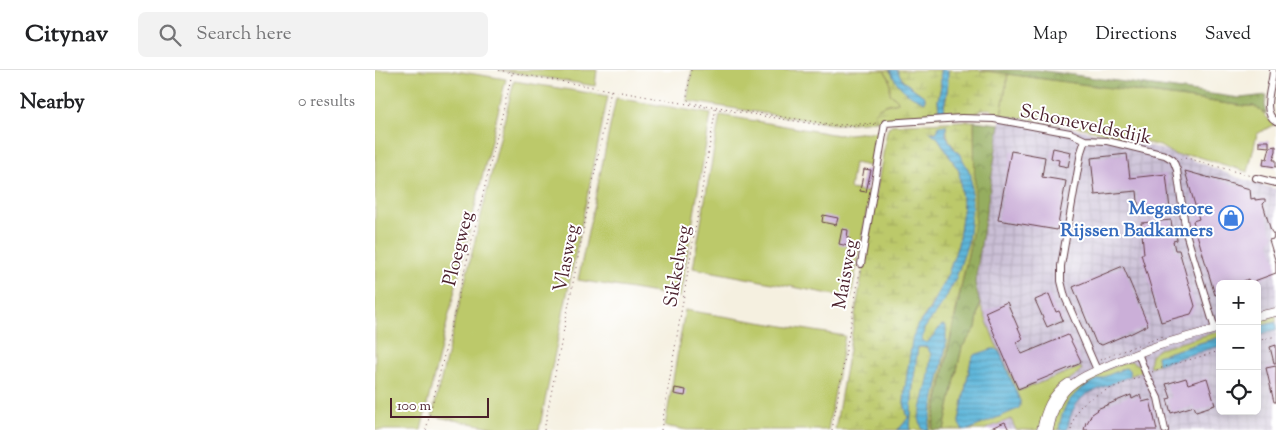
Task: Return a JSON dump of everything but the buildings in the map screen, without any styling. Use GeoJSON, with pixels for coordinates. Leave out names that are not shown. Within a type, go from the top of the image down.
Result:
{"type":"FeatureCollection","features":[{"type":"Feature","properties":{"kind":"street"},"geometry":{"type":"LineString","coordinates":[[1273,70],[1268,104],[1270,116],[1276,121]]}},
{"type":"Feature","properties":{"kind":"street","name":"Schoneveldsdijk"},"geometry":{"type":"LineString","coordinates":[[885,123],[961,118],[994,119],[1070,133],[1085,140],[1107,141],[1165,155],[1173,160]]}},
{"type":"Feature","properties":{"kind":"street","name":"Maisweg"},"geometry":{"type":"LineString","coordinates":[[861,264],[885,123]]}},
{"type":"Feature","properties":{"kind":"street"},"geometry":{"type":"LineString","coordinates":[[1085,140],[1081,152],[1061,266],[1061,281],[1065,297],[1097,370]]}},
{"type":"Feature","properties":{"kind":"street"},"geometry":{"type":"LineString","coordinates":[[1173,160],[1177,170],[1186,233],[1216,325]]}},
{"type":"Feature","properties":{"kind":"street"},"geometry":{"type":"LineString","coordinates":[[1256,178],[1276,183]]}},
{"type":"Feature","properties":{"kind":"street"},"geometry":{"type":"LineString","coordinates":[[1261,315],[1276,312]]}},
{"type":"Feature","properties":{"kind":"street"},"geometry":{"type":"LineString","coordinates":[[1041,430],[1048,406],[1057,391],[1070,381],[1158,345],[1216,328]]}},
{"type":"Feature","properties":{"kind":"street"},"geometry":{"type":"LineString","coordinates":[[1138,353],[1158,398],[1165,430]]}},
{"type":"Feature","properties":{"kind":"street"},"geometry":{"type":"LineString","coordinates":[[1049,430],[1052,414],[1057,402],[1066,390],[1088,374]]}},
{"type":"Feature","properties":{"kind":"path"},"geometry":{"type":"LineString","coordinates":[[498,70],[685,103],[836,125],[885,123]]}},
{"type":"Feature","properties":{"kind":"path"},"geometry":{"type":"LineString","coordinates":[[691,70],[687,95],[689,101],[716,108]]}},
{"type":"Feature","properties":{"kind":"path","name":"Ploegweg"},"geometry":{"type":"LineString","coordinates":[[425,430],[512,72]]}},
{"type":"Feature","properties":{"kind":"path","name":"Vlasweg"},"geometry":{"type":"LineString","coordinates":[[544,430],[611,90]]}},
{"type":"Feature","properties":{"kind":"path"},"geometry":{"type":"LineString","coordinates":[[685,103],[689,101]]}},
{"type":"Feature","properties":{"kind":"path","name":"Sikkelweg"},"geometry":{"type":"LineString","coordinates":[[661,430],[716,108]]}},
{"type":"Feature","properties":{"kind":"path","name":"Schoneveldsdijk"},"geometry":{"type":"LineString","coordinates":[[1173,160],[1187,158],[1256,178]]}},
{"type":"Feature","properties":{"kind":"path","name":"Maisweg"},"geometry":{"type":"LineString","coordinates":[[832,430],[861,264]]}},
{"type":"Feature","properties":{"kind":"path"},"geometry":{"type":"LineString","coordinates":[[1261,340],[1276,336]]}},
{"type":"Feature","properties":{"kind":"path"},"geometry":{"type":"LineString","coordinates":[[1071,430],[1082,404],[1093,396],[1165,367],[1216,352]]}},
{"type":"Feature","properties":{"kind":"shaded area"},"geometry":{"type":"Polygon","coordinates":[[[1001,115],[1088,131],[1173,152],[1239,178],[1276,189],[1276,430],[942,430],[1001,115]]]}},
{"type":"Feature","properties":{"kind":"green space"},"geometry":{"type":"Polygon","coordinates":[[[375,70],[449,70],[506,79],[421,430],[375,430],[375,70]]]}},
{"type":"Feature","properties":{"kind":"green space"},"geometry":{"type":"Polygon","coordinates":[[[499,70],[597,70],[595,86],[499,70]]]}},
{"type":"Feature","properties":{"kind":"green space"},"geometry":{"type":"Polygon","coordinates":[[[692,70],[884,70],[899,102],[877,109],[876,121],[832,124],[687,101],[692,70]]]}},
{"type":"Feature","properties":{"kind":"green space"},"geometry":{"type":"Polygon","coordinates":[[[884,70],[890,70],[925,102],[925,97],[903,81],[897,70],[940,70],[939,113],[945,112],[948,70],[977,70],[1008,74],[1001,115],[996,115],[990,109],[982,109],[975,115],[960,114],[876,121],[874,113],[876,110],[882,106],[898,102],[890,94],[890,79],[884,70]]]}},
{"type":"Feature","properties":{"kind":"green space"},"geometry":{"type":"Polygon","coordinates":[[[977,70],[1038,70],[1240,98],[1267,95],[1265,104],[1266,114],[1254,106],[977,70]]]}},
{"type":"Feature","properties":{"kind":"green space"},"geometry":{"type":"Polygon","coordinates":[[[1008,74],[1251,106],[1260,109],[1275,124],[1257,134],[1248,172],[1196,156],[1179,156],[1160,146],[1076,126],[1001,115],[1008,74]]]}},
{"type":"Feature","properties":{"kind":"green space"},"geometry":{"type":"Polygon","coordinates":[[[514,81],[608,96],[539,430],[507,430],[432,416],[514,81]]]}},
{"type":"Feature","properties":{"kind":"green space"},"geometry":{"type":"Polygon","coordinates":[[[616,98],[711,114],[680,297],[578,280],[616,98]]]}},
{"type":"Feature","properties":{"kind":"green space"},"geometry":{"type":"Polygon","coordinates":[[[720,115],[838,135],[879,131],[874,167],[854,163],[850,189],[870,192],[851,298],[693,268],[720,115]]]}},
{"type":"Feature","properties":{"kind":"green space"},"geometry":{"type":"Polygon","coordinates":[[[974,121],[1000,124],[975,283],[980,303],[976,328],[962,347],[944,430],[932,430],[975,220],[974,121]]]}},
{"type":"Feature","properties":{"kind":"green space"},"geometry":{"type":"Polygon","coordinates":[[[974,121],[975,220],[931,430],[928,430],[946,346],[942,325],[927,343],[922,340],[924,329],[944,301],[956,278],[968,242],[961,156],[950,142],[946,125],[938,132],[931,131],[938,138],[959,171],[963,210],[958,245],[948,274],[929,309],[917,326],[905,388],[904,403],[908,418],[897,430],[835,430],[887,131],[891,125],[974,121]]]}},
{"type":"Feature","properties":{"kind":"green space"},"geometry":{"type":"Polygon","coordinates":[[[980,303],[995,342],[1019,391],[1081,367],[1082,371],[1061,385],[1038,430],[1016,430],[1011,419],[983,430],[968,430],[1019,408],[1020,401],[998,351],[971,360],[959,421],[964,430],[944,430],[962,347],[976,328],[980,303]]]}},
{"type":"Feature","properties":{"kind":"green space"},"geometry":{"type":"Polygon","coordinates":[[[685,310],[845,336],[828,430],[687,430],[665,426],[685,310]]]}},
{"type":"Feature","properties":{"kind":"green space"},"geometry":{"type":"Polygon","coordinates":[[[1276,315],[1276,322],[1261,326],[1261,319],[1276,315]]]}},
{"type":"Feature","properties":{"kind":"green space"},"geometry":{"type":"Polygon","coordinates":[[[1216,332],[1216,338],[1157,356],[1158,364],[1150,367],[1150,358],[1156,350],[1216,332]]]}},
{"type":"Feature","properties":{"kind":"green space"},"geometry":{"type":"Polygon","coordinates":[[[918,347],[927,347],[931,354],[927,430],[910,430],[918,347]]]}},
{"type":"Feature","properties":{"kind":"green space"},"geometry":{"type":"Polygon","coordinates":[[[1131,361],[1139,365],[1142,371],[1130,376],[1129,370],[1125,368],[1083,387],[1076,393],[1064,411],[1059,430],[1053,430],[1059,406],[1071,390],[1090,377],[1131,361]]]}},
{"type":"Feature","properties":{"kind":"water"},"geometry":{"type":"Polygon","coordinates":[[[890,70],[897,70],[903,81],[925,97],[925,102],[913,97],[904,90],[890,70]]]}},
{"type":"Feature","properties":{"kind":"water"},"geometry":{"type":"Polygon","coordinates":[[[940,70],[948,70],[944,105],[945,113],[939,113],[940,70]]]}},
{"type":"Feature","properties":{"kind":"water"},"geometry":{"type":"Polygon","coordinates":[[[946,125],[946,135],[952,146],[961,156],[971,175],[972,204],[968,242],[956,278],[944,301],[924,329],[922,340],[927,343],[942,325],[946,326],[946,346],[928,430],[922,429],[919,418],[929,375],[931,354],[927,347],[918,347],[910,430],[897,430],[908,418],[904,403],[912,340],[917,326],[930,309],[948,274],[958,245],[963,210],[959,171],[938,138],[929,131],[935,133],[939,126],[946,125]]]}},
{"type":"Feature","properties":{"kind":"water"},"geometry":{"type":"Polygon","coordinates":[[[1276,322],[1276,330],[1261,334],[1261,326],[1276,322]]]}},
{"type":"Feature","properties":{"kind":"water"},"geometry":{"type":"Polygon","coordinates":[[[1216,338],[1216,347],[1158,364],[1157,356],[1216,338]]]}},
{"type":"Feature","properties":{"kind":"water"},"geometry":{"type":"Polygon","coordinates":[[[996,349],[1000,353],[1020,401],[1020,406],[1018,409],[968,430],[962,429],[959,421],[971,360],[974,355],[996,349]]]}},
{"type":"Feature","properties":{"kind":"water"},"geometry":{"type":"Polygon","coordinates":[[[1125,368],[1129,370],[1130,376],[1087,394],[1073,410],[1067,430],[1059,430],[1064,410],[1075,395],[1099,379],[1125,368]]]}},
{"type":"Feature","properties":{"kind":"place","name":"Megastore Rijssen Badkamers"},"geometry":{"type":"Point","coordinates":[1231,218]}}]}
